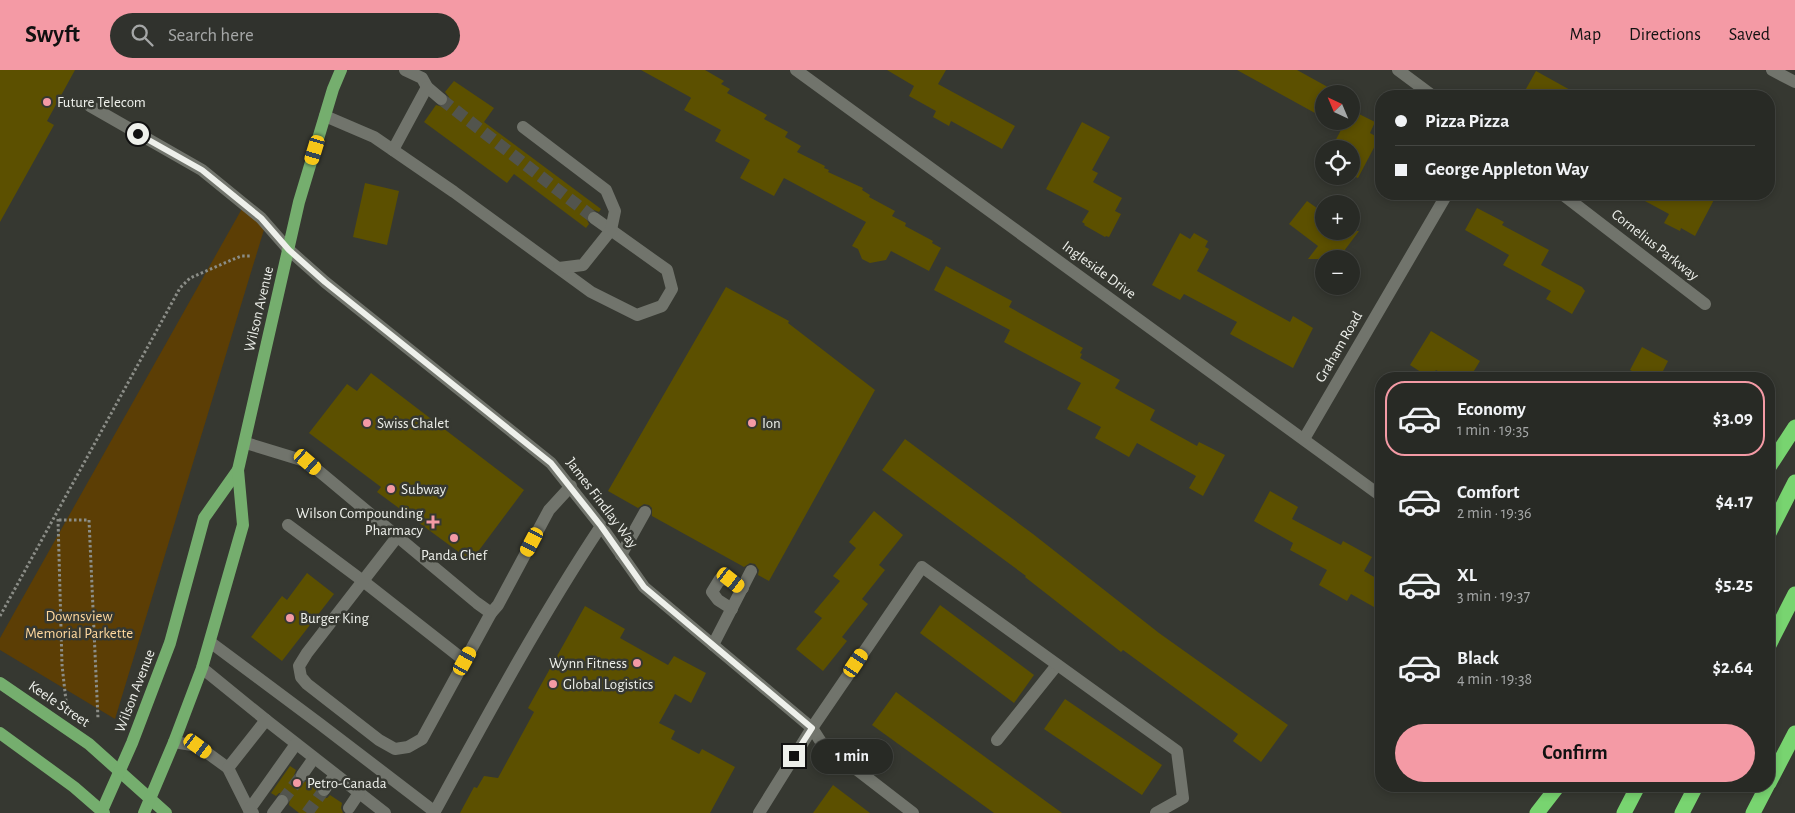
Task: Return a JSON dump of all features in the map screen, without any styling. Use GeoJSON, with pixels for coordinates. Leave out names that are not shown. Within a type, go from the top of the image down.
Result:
{"type":"FeatureCollection","features":[{"type":"Feature","properties":{"kind":"highway"},"geometry":{"type":"LineString","coordinates":[[1775,458],[1795,427]]}},
{"type":"Feature","properties":{"kind":"highway"},"geometry":{"type":"LineString","coordinates":[[1775,521],[1795,482]]}},
{"type":"Feature","properties":{"kind":"highway"},"geometry":{"type":"LineString","coordinates":[[1775,633],[1795,594]]}},
{"type":"Feature","properties":{"kind":"highway"},"geometry":{"type":"LineString","coordinates":[[1775,772],[1795,733]]}},
{"type":"Feature","properties":{"kind":"highway"},"geometry":{"type":"LineString","coordinates":[[1537,813],[1553,792]]}},
{"type":"Feature","properties":{"kind":"highway"},"geometry":{"type":"LineString","coordinates":[[1624,813],[1635,792]]}},
{"type":"Feature","properties":{"kind":"highway"},"geometry":{"type":"LineString","coordinates":[[1682,813],[1693,792]]}},
{"type":"Feature","properties":{"kind":"highway"},"geometry":{"type":"LineString","coordinates":[[1753,813],[1764,792]]}},
{"type":"Feature","properties":{"kind":"main road","name":"Wilson Avenue"},"geometry":{"type":"LineString","coordinates":[[102,812],[132,743],[170,643],[204,518],[238,470],[246,443],[300,202],[325,116],[341,70]]}},
{"type":"Feature","properties":{"kind":"main road","name":"Wilson Avenue"},"geometry":{"type":"LineString","coordinates":[[144,813],[202,668],[243,525],[238,470]]}},
{"type":"Feature","properties":{"kind":"main road","name":"Keele Street"},"geometry":{"type":"LineString","coordinates":[[0,683],[89,744],[166,813]]}},
{"type":"Feature","properties":{"kind":"main road"},"geometry":{"type":"LineString","coordinates":[[0,733],[74,787],[102,812]]}},
{"type":"Feature","properties":{"kind":"street"},"geometry":{"type":"LineString","coordinates":[[405,70],[422,78],[427,87],[441,98]]}},
{"type":"Feature","properties":{"kind":"street","name":"Ingleside Drive"},"geometry":{"type":"LineString","coordinates":[[796,70],[1375,492]]}},
{"type":"Feature","properties":{"kind":"street"},"geometry":{"type":"LineString","coordinates":[[1398,70],[1425,90]]}},
{"type":"Feature","properties":{"kind":"street"},"geometry":{"type":"LineString","coordinates":[[1772,70],[1795,82]]}},
{"type":"Feature","properties":{"kind":"street"},"geometry":{"type":"LineString","coordinates":[[393,150],[427,87]]}},
{"type":"Feature","properties":{"kind":"street","name":"James Findlay Way"},"geometry":{"type":"LineString","coordinates":[[90,106],[202,170],[261,218],[289,250],[325,282],[551,463],[571,486],[644,587],[812,728],[821,742],[913,813]]}},
{"type":"Feature","properties":{"kind":"street"},"geometry":{"type":"LineString","coordinates":[[325,116],[374,137],[454,192],[591,292],[637,315],[662,306],[672,289],[668,270],[594,218]]}},
{"type":"Feature","properties":{"kind":"street"},"geometry":{"type":"LineString","coordinates":[[524,126],[606,190],[615,211],[611,230],[583,265],[559,268]]}},
{"type":"Feature","properties":{"kind":"street","name":"Graham Road"},"geometry":{"type":"LineString","coordinates":[[1304,439],[1443,200]]}},
{"type":"Feature","properties":{"kind":"street","name":"Cornelius Parkway"},"geometry":{"type":"LineString","coordinates":[[1570,200],[1704,304]]}},
{"type":"Feature","properties":{"kind":"street"},"geometry":{"type":"LineString","coordinates":[[246,443],[308,462],[476,603],[491,613]]}},
{"type":"Feature","properties":{"kind":"street"},"geometry":{"type":"LineString","coordinates":[[397,537],[299,666],[302,677],[307,684],[379,740],[394,749],[408,747],[422,739],[549,510],[571,486]]}},
{"type":"Feature","properties":{"kind":"street"},"geometry":{"type":"LineString","coordinates":[[621,554],[646,512]]}},
{"type":"Feature","properties":{"kind":"street"},"geometry":{"type":"LineString","coordinates":[[288,525],[465,661]]}},
{"type":"Feature","properties":{"kind":"street"},"geometry":{"type":"LineString","coordinates":[[210,642],[320,724],[434,813],[570,572],[601,526]]}},
{"type":"Feature","properties":{"kind":"street"},"geometry":{"type":"LineString","coordinates":[[759,813],[812,728],[922,567],[1177,752],[1183,798],[1156,813]]}},
{"type":"Feature","properties":{"kind":"street"},"geometry":{"type":"LineString","coordinates":[[713,645],[751,571]]}},
{"type":"Feature","properties":{"kind":"street"},"geometry":{"type":"LineString","coordinates":[[732,609],[718,600],[712,592],[720,578],[731,580],[743,588]]}},
{"type":"Feature","properties":{"kind":"street"},"geometry":{"type":"LineString","coordinates":[[997,740],[1057,665]]}},
{"type":"Feature","properties":{"kind":"street"},"geometry":{"type":"LineString","coordinates":[[202,668],[359,793],[368,808],[385,813]]}},
{"type":"Feature","properties":{"kind":"street"},"geometry":{"type":"LineString","coordinates":[[228,768],[266,720]]}},
{"type":"Feature","properties":{"kind":"street"},"geometry":{"type":"LineString","coordinates":[[174,742],[198,746],[228,768],[251,812],[296,744]]}},
{"type":"Feature","properties":{"kind":"street"},"geometry":{"type":"LineString","coordinates":[[302,774],[314,758]]}},
{"type":"Feature","properties":{"kind":"street"},"geometry":{"type":"LineString","coordinates":[[324,790],[336,775]]}},
{"type":"Feature","properties":{"kind":"street"},"geometry":{"type":"LineString","coordinates":[[349,808],[359,793]]}},
{"type":"Feature","properties":{"kind":"street"},"geometry":{"type":"LineString","coordinates":[[273,813],[282,801]]}},
{"type":"Feature","properties":{"kind":"path"},"geometry":{"type":"LineString","coordinates":[[0,616],[58,519],[180,288],[190,278],[241,256],[251,256]]}},
{"type":"Feature","properties":{"kind":"path"},"geometry":{"type":"LineString","coordinates":[[58,519],[62,665],[66,701]]}},
{"type":"Feature","properties":{"kind":"path"},"geometry":{"type":"LineString","coordinates":[[58,519],[89,520],[98,719]]}},
{"type":"Feature","properties":{"kind":"green space","name":"Downsview Memorial Parkette"},"geometry":{"type":"Polygon","coordinates":[[[244,205],[266,223],[115,719],[0,650],[0,638],[244,205]]]}},
{"type":"Feature","properties":{"kind":"building"},"geometry":{"type":"Polygon","coordinates":[[[0,70],[75,70],[47,121],[54,125],[0,222],[0,70]]]}},
{"type":"Feature","properties":{"kind":"building"},"geometry":{"type":"Polygon","coordinates":[[[641,70],[705,70],[724,81],[721,84],[730,89],[727,93],[767,115],[764,119],[788,132],[785,137],[801,146],[797,152],[825,166],[824,168],[829,170],[828,172],[863,188],[862,190],[870,195],[869,197],[895,211],[892,216],[906,223],[905,226],[933,241],[932,243],[941,248],[929,271],[891,251],[886,260],[870,263],[862,259],[858,249],[852,246],[866,222],[784,178],[774,196],[740,178],[750,160],[715,141],[721,130],[684,110],[690,97],[641,70]]]}},
{"type":"Feature","properties":{"kind":"building"},"geometry":{"type":"Polygon","coordinates":[[[887,70],[946,70],[938,84],[1015,126],[1002,149],[951,121],[949,126],[933,117],[936,111],[909,96],[914,86],[887,70]]]}},
{"type":"Feature","properties":{"kind":"building"},"geometry":{"type":"Polygon","coordinates":[[[1237,70],[1297,70],[1324,85],[1315,85],[1315,113],[1237,70]]]}},
{"type":"Feature","properties":{"kind":"building"},"geometry":{"type":"Polygon","coordinates":[[[1536,71],[1570,90],[1525,90],[1536,71]]]}},
{"type":"Feature","properties":{"kind":"building"},"geometry":{"type":"Polygon","coordinates":[[[454,81],[494,108],[484,122],[601,209],[599,212],[594,210],[588,213],[586,218],[589,224],[586,228],[514,174],[507,183],[424,122],[436,105],[443,107],[447,104],[449,97],[445,92],[454,81]]]}},
{"type":"Feature","properties":{"kind":"building"},"geometry":{"type":"Polygon","coordinates":[[[1360,114],[1375,122],[1370,133],[1375,136],[1375,146],[1360,174],[1360,140],[1336,140],[1341,130],[1360,130],[1360,114]]]}},
{"type":"Feature","properties":{"kind":"building"},"geometry":{"type":"Polygon","coordinates":[[[1082,122],[1110,137],[1092,170],[1098,173],[1093,182],[1122,198],[1115,211],[1121,214],[1109,237],[1105,237],[1084,225],[1082,222],[1089,211],[1046,189],[1082,122]]]}},
{"type":"Feature","properties":{"kind":"building"},"geometry":{"type":"Polygon","coordinates":[[[365,183],[399,191],[387,245],[353,237],[365,183]]]}},
{"type":"Feature","properties":{"kind":"building"},"geometry":{"type":"Polygon","coordinates":[[[1643,200],[1714,200],[1695,236],[1681,228],[1680,231],[1664,223],[1669,214],[1643,200]]]}},
{"type":"Feature","properties":{"kind":"building"},"geometry":{"type":"Polygon","coordinates":[[[1307,201],[1315,207],[1315,240],[1352,240],[1345,250],[1315,250],[1315,259],[1308,259],[1318,246],[1289,224],[1307,201]]]}},
{"type":"Feature","properties":{"kind":"building"},"geometry":{"type":"Polygon","coordinates":[[[1477,208],[1504,222],[1502,225],[1549,250],[1541,265],[1582,287],[1585,291],[1572,314],[1546,299],[1551,291],[1503,265],[1509,255],[1465,230],[1477,208]]]}},
{"type":"Feature","properties":{"kind":"building"},"geometry":{"type":"Polygon","coordinates":[[[1180,233],[1190,239],[1194,233],[1208,241],[1205,247],[1209,249],[1197,271],[1290,322],[1293,316],[1313,328],[1293,368],[1230,334],[1237,322],[1184,294],[1180,300],[1152,285],[1180,233]]]}},
{"type":"Feature","properties":{"kind":"building"},"geometry":{"type":"Polygon","coordinates":[[[946,266],[1012,301],[1009,307],[1083,348],[1080,358],[1120,380],[1115,388],[1155,410],[1150,420],[1197,446],[1199,442],[1225,455],[1203,496],[1189,488],[1196,476],[1137,443],[1129,457],[1095,438],[1101,427],[1067,409],[1081,383],[1004,342],[1010,330],[934,290],[946,266]]]}},
{"type":"Feature","properties":{"kind":"building","name":"Ion"},"geometry":{"type":"Polygon","coordinates":[[[726,287],[789,321],[788,323],[875,390],[769,581],[758,575],[759,570],[755,564],[750,563],[744,567],[652,516],[652,508],[649,505],[644,504],[638,508],[608,491],[726,287]]]}},
{"type":"Feature","properties":{"kind":"building"},"geometry":{"type":"Polygon","coordinates":[[[1431,331],[1480,361],[1473,372],[1439,372],[1436,370],[1434,372],[1421,372],[1410,365],[1431,331]]]}},
{"type":"Feature","properties":{"kind":"building"},"geometry":{"type":"Polygon","coordinates":[[[1642,347],[1668,361],[1662,372],[1634,372],[1630,370],[1642,347]]]}},
{"type":"Feature","properties":{"kind":"building"},"geometry":{"type":"Polygon","coordinates":[[[371,373],[524,490],[471,561],[377,492],[381,487],[309,433],[347,384],[357,391],[371,373]]]}},
{"type":"Feature","properties":{"kind":"building"},"geometry":{"type":"Polygon","coordinates":[[[905,439],[1033,534],[1159,633],[1288,725],[1261,762],[1233,741],[1238,734],[1123,650],[1121,652],[1026,576],[882,470],[905,439]]]}},
{"type":"Feature","properties":{"kind":"building"},"geometry":{"type":"Polygon","coordinates":[[[1270,491],[1298,507],[1292,519],[1341,545],[1343,541],[1372,557],[1364,571],[1375,577],[1375,608],[1351,594],[1347,601],[1319,585],[1327,570],[1290,550],[1293,543],[1254,521],[1270,491]]]}},
{"type":"Feature","properties":{"kind":"building"},"geometry":{"type":"Polygon","coordinates":[[[874,511],[903,535],[879,565],[885,570],[862,599],[868,604],[842,637],[847,641],[823,671],[796,649],[822,618],[814,612],[840,581],[833,576],[856,548],[849,542],[874,511]]]}},
{"type":"Feature","properties":{"kind":"building","name":"Burger King"},"geometry":{"type":"Polygon","coordinates":[[[307,573],[334,594],[282,661],[251,637],[282,596],[287,600],[307,573]]]}},
{"type":"Feature","properties":{"kind":"building"},"geometry":{"type":"Polygon","coordinates":[[[940,605],[1034,675],[1014,703],[920,633],[940,605]]]}},
{"type":"Feature","properties":{"kind":"building"},"geometry":{"type":"Polygon","coordinates":[[[585,606],[625,629],[620,638],[668,665],[674,656],[706,673],[691,703],[675,694],[659,723],[675,731],[671,739],[699,754],[702,749],[735,767],[710,813],[460,813],[474,787],[477,788],[484,776],[498,778],[534,712],[528,708],[585,606]]]}},
{"type":"Feature","properties":{"kind":"building"},"geometry":{"type":"Polygon","coordinates":[[[896,692],[1062,813],[994,813],[872,725],[896,692]]]}},
{"type":"Feature","properties":{"kind":"building"},"geometry":{"type":"Polygon","coordinates":[[[1065,699],[1162,765],[1142,795],[1044,729],[1065,699]]]}},
{"type":"Feature","properties":{"kind":"building"},"geometry":{"type":"Polygon","coordinates":[[[290,766],[296,770],[294,775],[297,781],[302,783],[309,780],[317,786],[316,793],[320,797],[327,798],[330,795],[342,803],[343,813],[299,813],[289,805],[290,798],[286,794],[279,793],[276,796],[271,793],[290,766]]]}},
{"type":"Feature","properties":{"kind":"building"},"geometry":{"type":"Polygon","coordinates":[[[833,785],[870,813],[813,813],[833,785]]]}},
{"type":"Feature","properties":{"kind":"tunnel"},"geometry":{"type":"LineString","coordinates":[[441,99],[594,218]]}},
{"type":"Feature","properties":{"kind":"tunnel"},"geometry":{"type":"LineString","coordinates":[[282,801],[302,775]]}},
{"type":"Feature","properties":{"kind":"tunnel"},"geometry":{"type":"LineString","coordinates":[[307,813],[324,790]]}},
{"type":"Feature","properties":{"kind":"place","name":"Future Telecom"},"geometry":{"type":"Point","coordinates":[47,102]}},
{"type":"Feature","properties":{"kind":"place","name":"Swiss Chalet"},"geometry":{"type":"Point","coordinates":[367,423]}},
{"type":"Feature","properties":{"kind":"place","name":"Ion"},"geometry":{"type":"Point","coordinates":[752,423]}},
{"type":"Feature","properties":{"kind":"place","name":"Subway"},"geometry":{"type":"Point","coordinates":[391,489]}},
{"type":"Feature","properties":{"kind":"place","name":"Wilson Compounding Pharmacy"},"geometry":{"type":"Point","coordinates":[433,522]}},
{"type":"Feature","properties":{"kind":"place","name":"Panda Chef"},"geometry":{"type":"Point","coordinates":[454,538]}},
{"type":"Feature","properties":{"kind":"place","name":"Burger King"},"geometry":{"type":"Point","coordinates":[290,618]}},
{"type":"Feature","properties":{"kind":"place","name":"Wynn Fitness"},"geometry":{"type":"Point","coordinates":[637,663]}},
{"type":"Feature","properties":{"kind":"place","name":"Global Logistics"},"geometry":{"type":"Point","coordinates":[553,684]}},
{"type":"Feature","properties":{"kind":"place","name":"Petro-Canada"},"geometry":{"type":"Point","coordinates":[297,783]}},
{"type":"Feature","properties":{"kind":"route"},"geometry":{"type":"LineString","coordinates":[[138,134],[202,170],[261,218],[289,250],[325,282],[551,463],[571,486],[644,587],[812,728],[794,756]]}}]}
